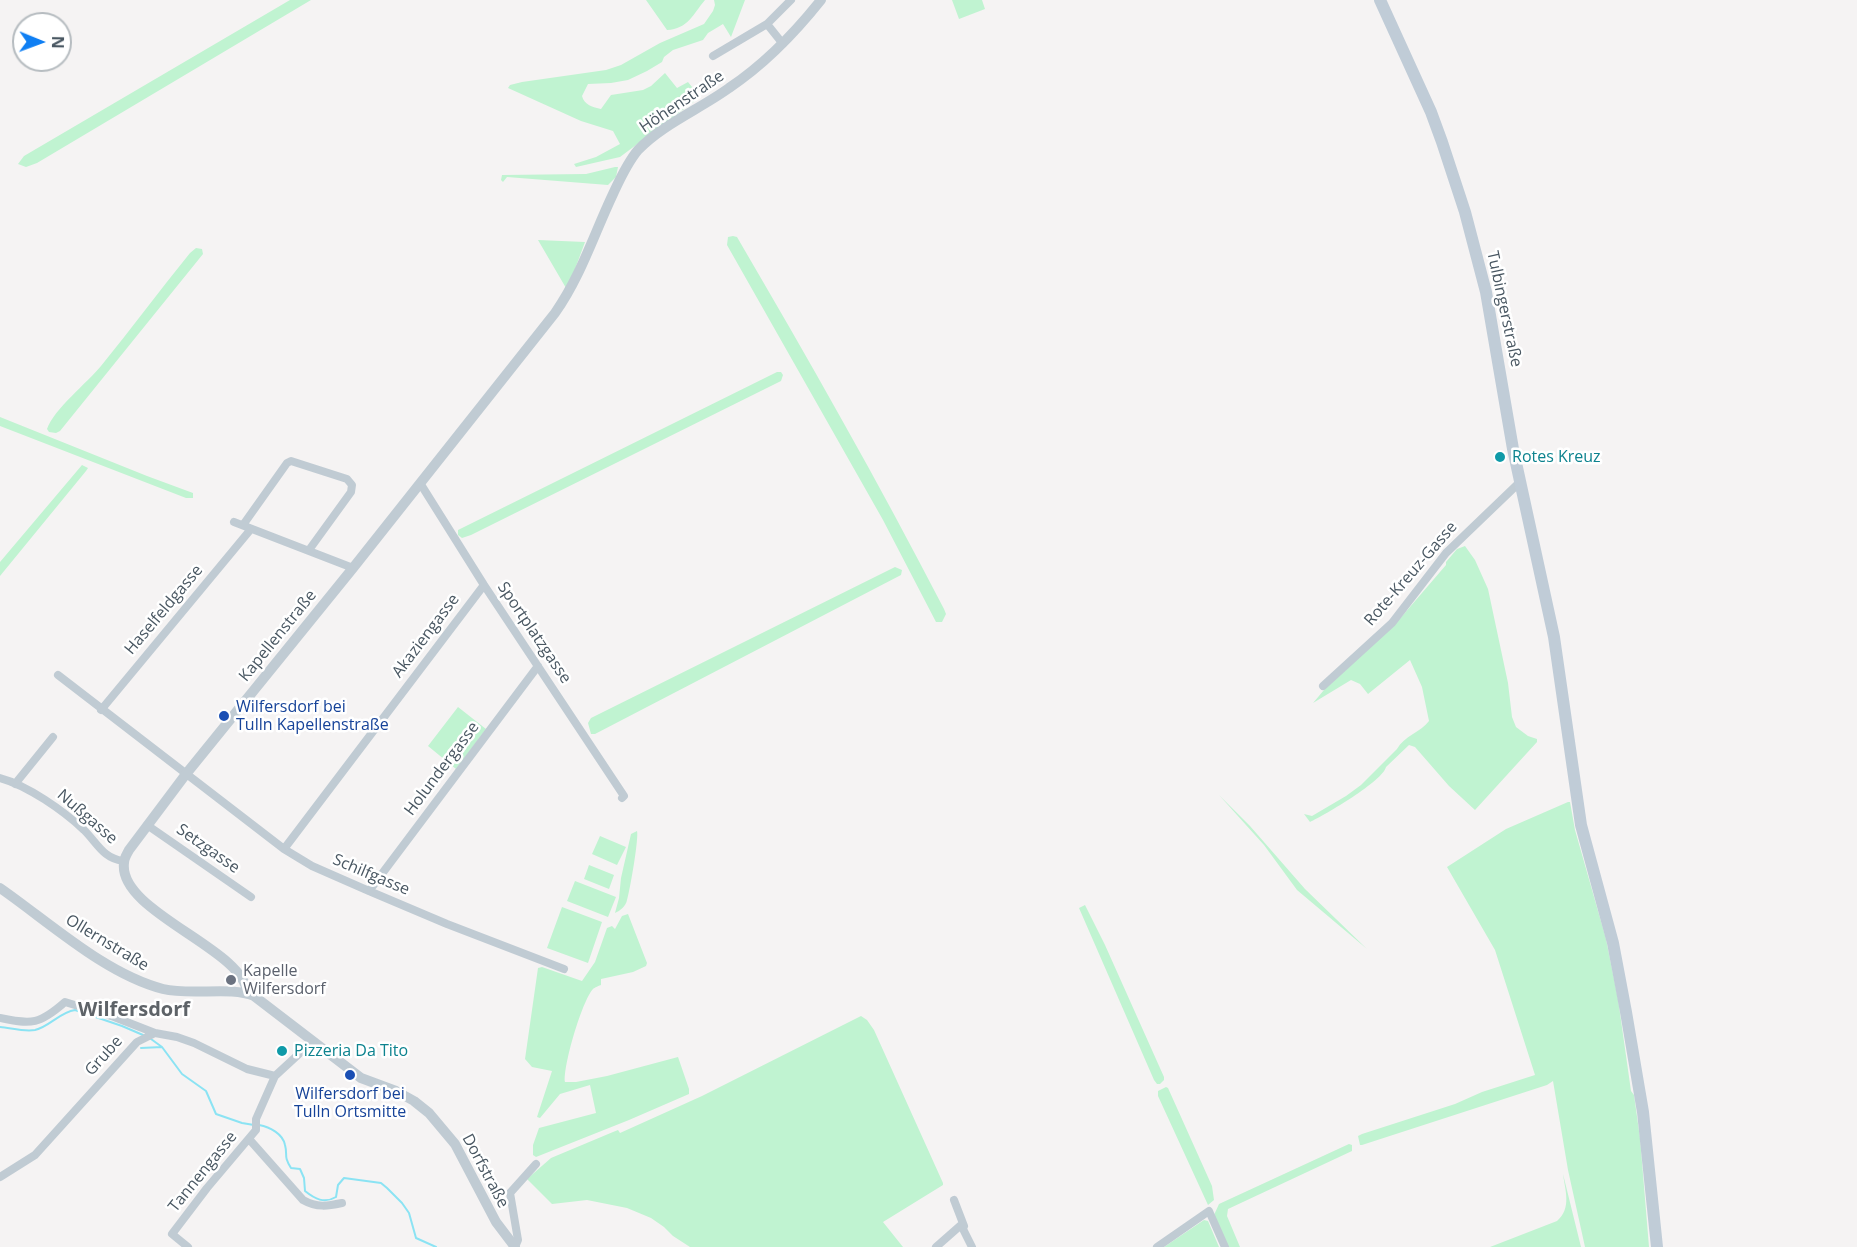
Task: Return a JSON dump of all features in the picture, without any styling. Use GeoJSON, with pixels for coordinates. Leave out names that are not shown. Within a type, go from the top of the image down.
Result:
{"type":"FeatureCollection","features":[{"type":"Feature","properties":{"kind":"main road","name":"Tulbingerstraße"},"geometry":{"type":"LineString","coordinates":[[1380,0],[1431,112],[1460,197],[1486,292],[1513,449],[1554,638],[1581,825],[1613,943],[1634,1055],[1643,1112],[1657,1247]]}},
{"type":"Feature","properties":{"kind":"street"},"geometry":{"type":"LineString","coordinates":[[713,56],[767,24],[791,0]]}},
{"type":"Feature","properties":{"kind":"street","name":"Höhenstraße"},"geometry":{"type":"LineString","coordinates":[[555,313],[578,276],[624,172],[639,149],[672,124],[730,88],[783,45],[821,0]]}},
{"type":"Feature","properties":{"kind":"street"},"geometry":{"type":"LineString","coordinates":[[767,24],[783,45]]}},
{"type":"Feature","properties":{"kind":"street","name":"Kapellenstraße"},"geometry":{"type":"LineString","coordinates":[[123,861],[186,774],[555,313]]}},
{"type":"Feature","properties":{"kind":"street","name":"Haselfeldgasse"},"geometry":{"type":"LineString","coordinates":[[101,710],[291,460],[347,479],[352,485],[351,492],[309,550]]}},
{"type":"Feature","properties":{"kind":"street","name":"Rote-Kreuz-Gasse"},"geometry":{"type":"LineString","coordinates":[[1323,686],[1392,623],[1446,553],[1521,481]]}},
{"type":"Feature","properties":{"kind":"street","name":"Sportplatzgasse"},"geometry":{"type":"LineString","coordinates":[[420,483],[484,585],[624,796],[622,798]]}},
{"type":"Feature","properties":{"kind":"street"},"geometry":{"type":"LineString","coordinates":[[243,525],[353,568]]}},
{"type":"Feature","properties":{"kind":"street","name":"Akaziengasse"},"geometry":{"type":"LineString","coordinates":[[284,849],[484,585]]}},
{"type":"Feature","properties":{"kind":"street","name":"Holundergasse"},"geometry":{"type":"LineString","coordinates":[[369,891],[538,666]]}},
{"type":"Feature","properties":{"kind":"street"},"geometry":{"type":"LineString","coordinates":[[58,675],[186,774]]}},
{"type":"Feature","properties":{"kind":"street"},"geometry":{"type":"LineString","coordinates":[[15,784],[53,737]]}},
{"type":"Feature","properties":{"kind":"street","name":"Schilfgasse"},"geometry":{"type":"LineString","coordinates":[[186,774],[284,849],[312,866],[447,924],[564,969]]}},
{"type":"Feature","properties":{"kind":"street","name":"Nußgasse"},"geometry":{"type":"LineString","coordinates":[[0,778],[41,797],[83,829],[108,857],[123,861]]}},
{"type":"Feature","properties":{"kind":"street","name":"Setzgasse"},"geometry":{"type":"LineString","coordinates":[[147,825],[251,897]]}},
{"type":"Feature","properties":{"kind":"street"},"geometry":{"type":"LineString","coordinates":[[123,861],[127,882],[139,896],[176,927],[220,956],[243,980],[247,993]]}},
{"type":"Feature","properties":{"kind":"street","name":"Ollernstraße"},"geometry":{"type":"LineString","coordinates":[[0,888],[54,929],[112,967],[154,986],[188,993],[247,993]]}},
{"type":"Feature","properties":{"kind":"street","name":"Dorfstraße"},"geometry":{"type":"LineString","coordinates":[[247,993],[361,1078],[414,1101],[443,1127],[455,1144],[495,1222],[515,1247]]}},
{"type":"Feature","properties":{"kind":"street"},"geometry":{"type":"LineString","coordinates":[[0,1018],[34,1023],[54,1012],[65,1002],[114,1017],[153,1035],[177,1037],[194,1043],[247,1070],[275,1076],[314,1041]]}},
{"type":"Feature","properties":{"kind":"street","name":"Grube"},"geometry":{"type":"LineString","coordinates":[[0,1177],[35,1155],[137,1042],[153,1035]]}},
{"type":"Feature","properties":{"kind":"street","name":"Tannengasse"},"geometry":{"type":"LineString","coordinates":[[188,1247],[172,1234],[256,1130],[256,1119],[275,1076]]}},
{"type":"Feature","properties":{"kind":"street"},"geometry":{"type":"LineString","coordinates":[[249,1138],[303,1200],[324,1207],[342,1203]]}},
{"type":"Feature","properties":{"kind":"street"},"geometry":{"type":"LineString","coordinates":[[515,1247],[518,1240],[510,1193],[536,1164]]}},
{"type":"Feature","properties":{"kind":"street"},"geometry":{"type":"LineString","coordinates":[[936,1247],[961,1226],[964,1226],[954,1200]]}},
{"type":"Feature","properties":{"kind":"street"},"geometry":{"type":"LineString","coordinates":[[1157,1247],[1209,1211],[1225,1247]]}},
{"type":"Feature","properties":{"kind":"street"},"geometry":{"type":"LineString","coordinates":[[961,1226],[972,1247]]}},
{"type":"Feature","properties":{"kind":"green space"},"geometry":{"type":"Polygon","coordinates":[[[290,0],[311,0],[37,163],[26,167],[18,164],[24,156],[290,0]]]}},
{"type":"Feature","properties":{"kind":"green space"},"geometry":{"type":"Polygon","coordinates":[[[646,0],[705,0],[685,24],[667,30],[646,0]]]}},
{"type":"Feature","properties":{"kind":"green space"},"geometry":{"type":"Polygon","coordinates":[[[714,0],[745,0],[731,37],[723,24],[708,33],[703,40],[673,50],[664,57],[662,62],[628,80],[588,84],[582,96],[583,99],[589,105],[601,109],[611,95],[643,90],[665,73],[677,88],[688,82],[700,97],[620,157],[576,167],[574,164],[596,157],[620,144],[613,131],[581,121],[508,88],[510,85],[522,82],[606,70],[621,65],[660,43],[704,24],[713,11],[714,0]]]}},
{"type":"Feature","properties":{"kind":"green space"},"geometry":{"type":"Polygon","coordinates":[[[952,0],[982,0],[985,9],[959,19],[952,0]]]}},
{"type":"Feature","properties":{"kind":"green space"},"geometry":{"type":"Polygon","coordinates":[[[618,167],[616,177],[608,185],[507,177],[503,182],[501,180],[502,175],[586,174],[618,167]]]}},
{"type":"Feature","properties":{"kind":"green space"},"geometry":{"type":"Polygon","coordinates":[[[728,237],[737,237],[764,283],[894,515],[944,609],[946,614],[942,622],[936,622],[883,520],[727,245],[728,237]]]}},
{"type":"Feature","properties":{"kind":"green space"},"geometry":{"type":"Polygon","coordinates":[[[538,240],[585,242],[566,288],[538,240]]]}},
{"type":"Feature","properties":{"kind":"green space"},"geometry":{"type":"Polygon","coordinates":[[[196,248],[202,249],[203,254],[60,431],[49,432],[47,429],[56,413],[101,366],[196,248]]]}},
{"type":"Feature","properties":{"kind":"green space"},"geometry":{"type":"Polygon","coordinates":[[[777,372],[783,375],[781,381],[471,535],[462,538],[458,535],[458,530],[777,372]]]}},
{"type":"Feature","properties":{"kind":"green space"},"geometry":{"type":"Polygon","coordinates":[[[0,417],[193,493],[193,498],[186,498],[0,426],[0,417]]]}},
{"type":"Feature","properties":{"kind":"green space"},"geometry":{"type":"Polygon","coordinates":[[[82,465],[88,468],[86,471],[0,576],[0,562],[82,465]]]}},
{"type":"Feature","properties":{"kind":"green space"},"geometry":{"type":"Polygon","coordinates":[[[1465,546],[1475,560],[1488,589],[1508,683],[1512,717],[1516,727],[1528,736],[1537,739],[1537,742],[1475,810],[1449,786],[1415,747],[1409,745],[1365,789],[1310,822],[1304,814],[1312,816],[1361,785],[1404,741],[1429,721],[1422,687],[1410,660],[1368,694],[1360,684],[1351,680],[1313,703],[1397,622],[1457,549],[1465,546]]]}},
{"type":"Feature","properties":{"kind":"green space"},"geometry":{"type":"Polygon","coordinates":[[[895,567],[902,570],[901,575],[595,734],[591,734],[588,723],[591,718],[895,567]]]}},
{"type":"Feature","properties":{"kind":"green space"},"geometry":{"type":"Polygon","coordinates":[[[458,707],[486,729],[456,769],[428,746],[458,707]]]}},
{"type":"Feature","properties":{"kind":"green space"},"geometry":{"type":"Polygon","coordinates":[[[1219,795],[1250,826],[1305,889],[1367,949],[1297,890],[1264,845],[1219,795]]]}},
{"type":"Feature","properties":{"kind":"green space"},"geometry":{"type":"Polygon","coordinates":[[[1570,802],[1575,830],[1606,939],[1618,999],[1640,1138],[1649,1247],[1585,1247],[1568,1170],[1553,1081],[1547,1085],[1362,1145],[1360,1145],[1358,1136],[1535,1075],[1495,950],[1447,867],[1506,829],[1570,802]]]}},
{"type":"Feature","properties":{"kind":"green space"},"geometry":{"type":"Polygon","coordinates":[[[637,831],[636,853],[627,900],[615,913],[631,834],[637,831]]]}},
{"type":"Feature","properties":{"kind":"green space"},"geometry":{"type":"Polygon","coordinates":[[[600,836],[626,847],[617,865],[592,854],[600,836]]]}},
{"type":"Feature","properties":{"kind":"green space"},"geometry":{"type":"Polygon","coordinates":[[[589,865],[614,875],[609,889],[584,879],[589,865]]]}},
{"type":"Feature","properties":{"kind":"green space"},"geometry":{"type":"Polygon","coordinates":[[[575,881],[616,897],[608,917],[567,901],[575,881]]]}},
{"type":"Feature","properties":{"kind":"green space"},"geometry":{"type":"Polygon","coordinates":[[[1085,905],[1164,1077],[1160,1084],[1154,1080],[1079,908],[1085,905]]]}},
{"type":"Feature","properties":{"kind":"green space"},"geometry":{"type":"Polygon","coordinates":[[[562,907],[602,922],[588,963],[547,948],[562,907]]]}},
{"type":"Feature","properties":{"kind":"green space"},"geometry":{"type":"Polygon","coordinates":[[[628,914],[647,963],[646,966],[633,972],[601,979],[601,985],[593,989],[574,1034],[565,1082],[607,1076],[678,1057],[689,1094],[536,1157],[533,1155],[533,1145],[539,1128],[596,1113],[590,1085],[560,1094],[540,1118],[537,1117],[552,1071],[532,1067],[525,1059],[538,968],[542,967],[582,981],[595,962],[607,928],[612,926],[615,929],[622,916],[628,914]]]}},
{"type":"Feature","properties":{"kind":"green space"},"geometry":{"type":"Polygon","coordinates":[[[861,1016],[874,1030],[943,1183],[883,1222],[903,1247],[690,1247],[651,1218],[627,1208],[587,1200],[552,1204],[527,1179],[551,1158],[618,1130],[620,1133],[702,1096],[861,1016]]]}},
{"type":"Feature","properties":{"kind":"green space"},"geometry":{"type":"Polygon","coordinates":[[[1166,1087],[1212,1186],[1214,1200],[1208,1205],[1158,1096],[1158,1091],[1166,1087]]]}},
{"type":"Feature","properties":{"kind":"green space"},"geometry":{"type":"Polygon","coordinates":[[[1349,1144],[1352,1145],[1352,1151],[1228,1209],[1227,1216],[1240,1247],[1228,1247],[1214,1215],[1219,1204],[1349,1144]]]}},
{"type":"Feature","properties":{"kind":"green space"},"geometry":{"type":"Polygon","coordinates":[[[1563,1174],[1581,1247],[1490,1247],[1557,1221],[1562,1216],[1566,1205],[1563,1174]]]}},
{"type":"Feature","properties":{"kind":"green space"},"geometry":{"type":"Polygon","coordinates":[[[1204,1220],[1208,1221],[1219,1247],[1164,1247],[1204,1220]]]}},
{"type":"Feature","properties":{"kind":"waterway"},"geometry":{"type":"LineString","coordinates":[[0,1027],[35,1030],[75,1010],[143,1035]]}},
{"type":"Feature","properties":{"kind":"waterway"},"geometry":{"type":"LineString","coordinates":[[151,1039],[162,1047],[182,1074],[206,1091],[216,1114],[254,1125]]}},
{"type":"Feature","properties":{"kind":"waterway"},"geometry":{"type":"LineString","coordinates":[[141,1048],[162,1047]]}},
{"type":"Feature","properties":{"kind":"waterway"},"geometry":{"type":"LineString","coordinates":[[259,1125],[272,1129],[282,1138],[286,1158],[291,1168],[300,1169],[304,1178],[305,1191],[309,1194],[320,1200],[332,1199],[336,1197],[338,1185],[344,1178],[381,1183],[409,1213],[416,1238],[436,1247]]}},
{"type":"Feature","properties":{"kind":"place","name":"Rotes Kreuz"},"geometry":{"type":"Point","coordinates":[1500,457]}},
{"type":"Feature","properties":{"kind":"place","name":"Wilfersdorf bei Tulln Kapellenstraße"},"geometry":{"type":"Point","coordinates":[224,716]}},
{"type":"Feature","properties":{"kind":"place","name":"Kapelle Wilfersdorf"},"geometry":{"type":"Point","coordinates":[231,980]}},
{"type":"Feature","properties":{"kind":"place","name":"Pizzeria Da Tito"},"geometry":{"type":"Point","coordinates":[282,1051]}},
{"type":"Feature","properties":{"kind":"place","name":"Wilfersdorf bei Tulln Ortsmitte"},"geometry":{"type":"Point","coordinates":[350,1075]}},
{"type":"Feature","properties":{"kind":"district","name":"Wilfersdorf"},"geometry":{"type":"Point","coordinates":[134,1010]}}]}
